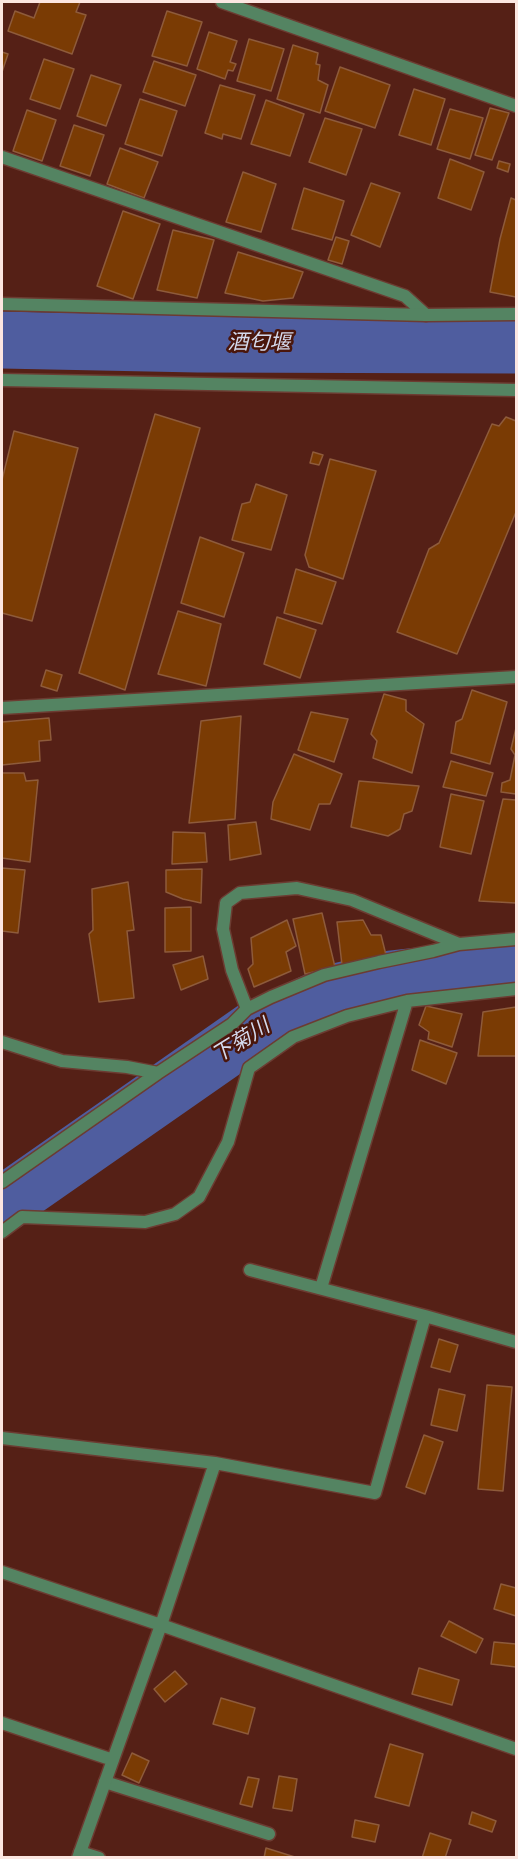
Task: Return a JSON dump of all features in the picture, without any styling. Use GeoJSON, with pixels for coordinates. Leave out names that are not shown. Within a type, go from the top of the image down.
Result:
{"type":"FeatureCollection","features":[{"type":"Feature","properties":{"kind":"street"},"geometry":{"type":"LineString","coordinates":[[222,2],[516,106]]}},
{"type":"Feature","properties":{"kind":"street"},"geometry":{"type":"LineString","coordinates":[[2,157],[405,296],[426,315]]}},
{"type":"Feature","properties":{"kind":"street"},"geometry":{"type":"LineString","coordinates":[[2,304],[426,315],[516,314]]}},
{"type":"Feature","properties":{"kind":"street"},"geometry":{"type":"LineString","coordinates":[[2,380],[516,390]]}},
{"type":"Feature","properties":{"kind":"street"},"geometry":{"type":"LineString","coordinates":[[2,708],[516,677]]}},
{"type":"Feature","properties":{"kind":"street"},"geometry":{"type":"LineString","coordinates":[[247,1009],[232,970],[224,929],[226,903],[240,892],[297,888],[352,900],[459,944]]}},
{"type":"Feature","properties":{"kind":"street"},"geometry":{"type":"LineString","coordinates":[[2,1182],[232,1024],[247,1009],[271,997],[324,975],[459,944],[516,939]]}},
{"type":"Feature","properties":{"kind":"street"},"geometry":{"type":"LineString","coordinates":[[2,1232],[22,1217],[145,1222],[175,1214],[200,1197],[228,1142],[249,1068],[293,1037],[347,1016],[407,1001],[516,989]]}},
{"type":"Feature","properties":{"kind":"street"},"geometry":{"type":"LineString","coordinates":[[321,1288],[407,1001]]}},
{"type":"Feature","properties":{"kind":"street"},"geometry":{"type":"LineString","coordinates":[[2,1042],[62,1061],[127,1067],[158,1073]]}},
{"type":"Feature","properties":{"kind":"street"},"geometry":{"type":"LineString","coordinates":[[250,1270],[516,1342]]}},
{"type":"Feature","properties":{"kind":"street"},"geometry":{"type":"LineString","coordinates":[[2,1438],[215,1463],[375,1493],[425,1316]]}},
{"type":"Feature","properties":{"kind":"street"},"geometry":{"type":"LineString","coordinates":[[99,1857],[79,1855],[161,1625],[215,1463]]}},
{"type":"Feature","properties":{"kind":"street"},"geometry":{"type":"LineString","coordinates":[[2,1572],[516,1749]]}},
{"type":"Feature","properties":{"kind":"street"},"geometry":{"type":"LineString","coordinates":[[2,1723],[113,1760]]}},
{"type":"Feature","properties":{"kind":"street"},"geometry":{"type":"LineString","coordinates":[[105,1782],[269,1834]]}},
{"type":"Feature","properties":{"kind":"building"},"geometry":{"type":"Polygon","coordinates":[[[40,2],[80,2],[76,12],[86,15],[72,54],[8,31],[15,11],[34,18],[40,2]]]}},
{"type":"Feature","properties":{"kind":"building"},"geometry":{"type":"Polygon","coordinates":[[[167,11],[202,22],[187,66],[152,56],[167,11]]]}},
{"type":"Feature","properties":{"kind":"building"},"geometry":{"type":"Polygon","coordinates":[[[209,32],[237,41],[230,62],[236,64],[233,71],[228,70],[225,79],[197,69],[209,32]]]}},
{"type":"Feature","properties":{"kind":"building"},"geometry":{"type":"Polygon","coordinates":[[[249,39],[284,49],[271,91],[237,81],[249,39]]]}},
{"type":"Feature","properties":{"kind":"building"},"geometry":{"type":"Polygon","coordinates":[[[293,45],[318,53],[316,64],[320,65],[318,80],[328,85],[320,113],[277,99],[293,45]]]}},
{"type":"Feature","properties":{"kind":"building"},"geometry":{"type":"Polygon","coordinates":[[[2,52],[8,54],[2,72],[2,52]]]}},
{"type":"Feature","properties":{"kind":"building"},"geometry":{"type":"Polygon","coordinates":[[[44,59],[74,69],[60,109],[30,99],[44,59]]]}},
{"type":"Feature","properties":{"kind":"building"},"geometry":{"type":"Polygon","coordinates":[[[154,61],[196,75],[185,106],[143,92],[154,61]]]}},
{"type":"Feature","properties":{"kind":"building"},"geometry":{"type":"Polygon","coordinates":[[[340,67],[390,85],[375,128],[325,111],[340,67]]]}},
{"type":"Feature","properties":{"kind":"building"},"geometry":{"type":"Polygon","coordinates":[[[91,75],[121,85],[106,126],[77,116],[91,75]]]}},
{"type":"Feature","properties":{"kind":"building"},"geometry":{"type":"Polygon","coordinates":[[[220,85],[255,95],[241,139],[223,134],[222,139],[205,133],[220,85]]]}},
{"type":"Feature","properties":{"kind":"building"},"geometry":{"type":"Polygon","coordinates":[[[414,89],[445,99],[431,145],[399,135],[414,89]]]}},
{"type":"Feature","properties":{"kind":"building"},"geometry":{"type":"Polygon","coordinates":[[[140,99],[177,111],[162,156],[125,144],[140,99]]]}},
{"type":"Feature","properties":{"kind":"building"},"geometry":{"type":"Polygon","coordinates":[[[266,100],[304,114],[290,156],[251,144],[266,100]]]}},
{"type":"Feature","properties":{"kind":"building"},"geometry":{"type":"Polygon","coordinates":[[[490,108],[509,113],[492,160],[475,155],[490,108]]]}},
{"type":"Feature","properties":{"kind":"building"},"geometry":{"type":"Polygon","coordinates":[[[450,109],[483,118],[470,159],[437,149],[450,109]]]}},
{"type":"Feature","properties":{"kind":"building"},"geometry":{"type":"Polygon","coordinates":[[[27,110],[56,120],[42,161],[13,151],[27,110]]]}},
{"type":"Feature","properties":{"kind":"building"},"geometry":{"type":"Polygon","coordinates":[[[325,118],[362,129],[346,175],[309,162],[325,118]]]}},
{"type":"Feature","properties":{"kind":"building"},"geometry":{"type":"Polygon","coordinates":[[[74,125],[104,135],[90,176],[60,166],[74,125]]]}},
{"type":"Feature","properties":{"kind":"building"},"geometry":{"type":"Polygon","coordinates":[[[120,148],[158,162],[144,198],[107,184],[120,148]]]}},
{"type":"Feature","properties":{"kind":"building"},"geometry":{"type":"Polygon","coordinates":[[[450,159],[484,172],[471,210],[438,198],[450,159]]]}},
{"type":"Feature","properties":{"kind":"building"},"geometry":{"type":"Polygon","coordinates":[[[499,161],[510,164],[508,172],[497,168],[499,161]]]}},
{"type":"Feature","properties":{"kind":"building"},"geometry":{"type":"Polygon","coordinates":[[[243,172],[276,184],[261,232],[226,222],[243,172]]]}},
{"type":"Feature","properties":{"kind":"building"},"geometry":{"type":"Polygon","coordinates":[[[371,183],[400,193],[380,247],[351,235],[371,183]]]}},
{"type":"Feature","properties":{"kind":"building"},"geometry":{"type":"Polygon","coordinates":[[[304,188],[344,201],[332,240],[292,229],[304,188]]]}},
{"type":"Feature","properties":{"kind":"building"},"geometry":{"type":"Polygon","coordinates":[[[511,198],[516,200],[516,297],[490,292],[511,198]]]}},
{"type":"Feature","properties":{"kind":"building"},"geometry":{"type":"Polygon","coordinates":[[[123,211],[160,224],[133,299],[97,286],[123,211]]]}},
{"type":"Feature","properties":{"kind":"building"},"geometry":{"type":"Polygon","coordinates":[[[173,230],[214,240],[197,298],[157,290],[173,230]]]}},
{"type":"Feature","properties":{"kind":"building"},"geometry":{"type":"Polygon","coordinates":[[[336,237],[349,241],[342,264],[328,260],[336,237]]]}},
{"type":"Feature","properties":{"kind":"building"},"geometry":{"type":"Polygon","coordinates":[[[238,252],[303,272],[293,298],[263,301],[225,293],[238,252]]]}},
{"type":"Feature","properties":{"kind":"building"},"geometry":{"type":"Polygon","coordinates":[[[155,414],[200,428],[125,690],[79,673],[155,414]]]}},
{"type":"Feature","properties":{"kind":"building"},"geometry":{"type":"Polygon","coordinates":[[[506,417],[516,421],[516,512],[457,654],[397,632],[429,549],[439,543],[492,424],[499,426],[506,417]]]}},
{"type":"Feature","properties":{"kind":"building"},"geometry":{"type":"Polygon","coordinates":[[[14,431],[78,448],[32,621],[2,613],[2,480],[14,431]]]}},
{"type":"Feature","properties":{"kind":"building"},"geometry":{"type":"Polygon","coordinates":[[[313,452],[323,455],[319,465],[310,463],[313,452]]]}},
{"type":"Feature","properties":{"kind":"building"},"geometry":{"type":"Polygon","coordinates":[[[330,459],[376,471],[343,579],[309,567],[305,555],[330,459]]]}},
{"type":"Feature","properties":{"kind":"building"},"geometry":{"type":"Polygon","coordinates":[[[256,484],[287,495],[271,550],[232,540],[242,504],[250,502],[256,484]]]}},
{"type":"Feature","properties":{"kind":"building"},"geometry":{"type":"Polygon","coordinates":[[[200,537],[244,553],[224,617],[181,603],[200,537]]]}},
{"type":"Feature","properties":{"kind":"building"},"geometry":{"type":"Polygon","coordinates":[[[296,569],[336,582],[322,624],[284,613],[296,569]]]}},
{"type":"Feature","properties":{"kind":"building"},"geometry":{"type":"Polygon","coordinates":[[[178,611],[221,624],[206,686],[158,674],[178,611]]]}},
{"type":"Feature","properties":{"kind":"building"},"geometry":{"type":"Polygon","coordinates":[[[277,617],[316,630],[300,678],[264,664],[277,617]]]}},
{"type":"Feature","properties":{"kind":"building"},"geometry":{"type":"Polygon","coordinates":[[[46,670],[62,675],[57,691],[41,686],[46,670]]]}},
{"type":"Feature","properties":{"kind":"building"},"geometry":{"type":"Polygon","coordinates":[[[472,690],[507,702],[490,764],[451,753],[456,722],[462,719],[472,690]]]}},
{"type":"Feature","properties":{"kind":"building"},"geometry":{"type":"Polygon","coordinates":[[[384,694],[406,700],[406,711],[424,724],[412,773],[373,758],[377,741],[371,734],[384,694]]]}},
{"type":"Feature","properties":{"kind":"building"},"geometry":{"type":"Polygon","coordinates":[[[311,712],[348,719],[334,762],[298,750],[311,712]]]}},
{"type":"Feature","properties":{"kind":"building"},"geometry":{"type":"Polygon","coordinates":[[[241,716],[235,819],[189,823],[201,721],[241,716]]]}},
{"type":"Feature","properties":{"kind":"building"},"geometry":{"type":"Polygon","coordinates":[[[49,718],[51,740],[39,741],[40,761],[2,765],[2,722],[49,718]]]}},
{"type":"Feature","properties":{"kind":"building"},"geometry":{"type":"Polygon","coordinates":[[[516,728],[516,794],[501,792],[502,783],[510,780],[515,755],[511,749],[516,728]]]}},
{"type":"Feature","properties":{"kind":"building"},"geometry":{"type":"Polygon","coordinates":[[[294,754],[342,774],[330,804],[319,804],[310,830],[271,819],[273,802],[294,754]]]}},
{"type":"Feature","properties":{"kind":"building"},"geometry":{"type":"Polygon","coordinates":[[[451,761],[493,773],[486,796],[443,787],[451,761]]]}},
{"type":"Feature","properties":{"kind":"building"},"geometry":{"type":"Polygon","coordinates":[[[2,773],[24,773],[26,781],[38,780],[30,862],[2,858],[2,773]]]}},
{"type":"Feature","properties":{"kind":"building"},"geometry":{"type":"Polygon","coordinates":[[[359,781],[419,786],[412,811],[404,814],[400,829],[388,836],[351,827],[359,781]]]}},
{"type":"Feature","properties":{"kind":"building"},"geometry":{"type":"Polygon","coordinates":[[[451,794],[484,801],[471,854],[440,847],[451,794]]]}},
{"type":"Feature","properties":{"kind":"building"},"geometry":{"type":"Polygon","coordinates":[[[503,799],[516,800],[516,903],[479,901],[503,799]]]}},
{"type":"Feature","properties":{"kind":"building"},"geometry":{"type":"Polygon","coordinates":[[[256,822],[261,854],[230,860],[228,825],[256,822]]]}},
{"type":"Feature","properties":{"kind":"building"},"geometry":{"type":"Polygon","coordinates":[[[173,832],[205,833],[207,862],[172,864],[173,832]]]}},
{"type":"Feature","properties":{"kind":"building"},"geometry":{"type":"Polygon","coordinates":[[[2,868],[25,870],[18,933],[2,931],[2,868]]]}},
{"type":"Feature","properties":{"kind":"building"},"geometry":{"type":"Polygon","coordinates":[[[202,869],[201,903],[166,892],[166,870],[202,869]]]}},
{"type":"Feature","properties":{"kind":"building"},"geometry":{"type":"Polygon","coordinates":[[[128,882],[134,930],[127,931],[134,998],[99,1002],[89,934],[93,930],[92,889],[128,882]]]}},
{"type":"Feature","properties":{"kind":"building"},"geometry":{"type":"Polygon","coordinates":[[[191,907],[191,951],[165,952],[165,908],[191,907]]]}},
{"type":"Feature","properties":{"kind":"building"},"geometry":{"type":"Polygon","coordinates":[[[322,913],[335,967],[305,974],[293,919],[322,913]]]}},
{"type":"Feature","properties":{"kind":"building"},"geometry":{"type":"Polygon","coordinates":[[[287,920],[296,946],[286,952],[291,971],[254,987],[248,969],[253,964],[251,938],[287,920]]]}},
{"type":"Feature","properties":{"kind":"building"},"geometry":{"type":"Polygon","coordinates":[[[363,920],[371,935],[381,935],[386,955],[342,965],[337,922],[363,920]]]}},
{"type":"Feature","properties":{"kind":"building"},"geometry":{"type":"Polygon","coordinates":[[[203,956],[208,979],[181,990],[173,965],[203,956]]]}},
{"type":"Feature","properties":{"kind":"building"},"geometry":{"type":"Polygon","coordinates":[[[426,1006],[462,1014],[452,1047],[428,1039],[429,1032],[419,1025],[426,1006]]]}},
{"type":"Feature","properties":{"kind":"building"},"geometry":{"type":"Polygon","coordinates":[[[516,1007],[516,1056],[478,1056],[483,1012],[516,1007]]]}},
{"type":"Feature","properties":{"kind":"building"},"geometry":{"type":"Polygon","coordinates":[[[420,1040],[457,1053],[446,1084],[412,1070],[420,1040]]]}},
{"type":"Feature","properties":{"kind":"building"},"geometry":{"type":"Polygon","coordinates":[[[439,1339],[458,1345],[450,1372],[431,1367],[439,1339]]]}},
{"type":"Feature","properties":{"kind":"building"},"geometry":{"type":"Polygon","coordinates":[[[487,1385],[512,1387],[503,1491],[478,1489],[487,1385]]]}},
{"type":"Feature","properties":{"kind":"building"},"geometry":{"type":"Polygon","coordinates":[[[439,1389],[465,1395],[457,1431],[431,1425],[439,1389]]]}},
{"type":"Feature","properties":{"kind":"building"},"geometry":{"type":"Polygon","coordinates":[[[424,1435],[443,1442],[425,1494],[406,1487],[424,1435]]]}},
{"type":"Feature","properties":{"kind":"building"},"geometry":{"type":"Polygon","coordinates":[[[501,1584],[516,1588],[516,1616],[494,1609],[501,1584]]]}},
{"type":"Feature","properties":{"kind":"building"},"geometry":{"type":"Polygon","coordinates":[[[449,1621],[483,1639],[476,1653],[441,1636],[449,1621]]]}},
{"type":"Feature","properties":{"kind":"building"},"geometry":{"type":"Polygon","coordinates":[[[494,1642],[516,1644],[516,1667],[491,1664],[494,1642]]]}},
{"type":"Feature","properties":{"kind":"building"},"geometry":{"type":"Polygon","coordinates":[[[419,1668],[459,1680],[452,1705],[412,1694],[419,1668]]]}},
{"type":"Feature","properties":{"kind":"building"},"geometry":{"type":"Polygon","coordinates":[[[175,1671],[187,1684],[165,1702],[154,1689],[175,1671]]]}},
{"type":"Feature","properties":{"kind":"building"},"geometry":{"type":"Polygon","coordinates":[[[221,1698],[255,1708],[248,1734],[213,1724],[221,1698]]]}},
{"type":"Feature","properties":{"kind":"building"},"geometry":{"type":"Polygon","coordinates":[[[390,1744],[423,1754],[409,1806],[375,1797],[390,1744]]]}},
{"type":"Feature","properties":{"kind":"building"},"geometry":{"type":"Polygon","coordinates":[[[132,1753],[149,1761],[139,1783],[122,1775],[132,1753]]]}},
{"type":"Feature","properties":{"kind":"building"},"geometry":{"type":"Polygon","coordinates":[[[279,1776],[297,1779],[292,1811],[273,1808],[279,1776]]]}},
{"type":"Feature","properties":{"kind":"building"},"geometry":{"type":"Polygon","coordinates":[[[248,1777],[259,1779],[252,1807],[240,1804],[248,1777]]]}},
{"type":"Feature","properties":{"kind":"building"},"geometry":{"type":"Polygon","coordinates":[[[472,1812],[496,1821],[492,1832],[469,1824],[472,1812]]]}},
{"type":"Feature","properties":{"kind":"building"},"geometry":{"type":"Polygon","coordinates":[[[355,1820],[379,1825],[375,1842],[352,1837],[355,1820]]]}},
{"type":"Feature","properties":{"kind":"building"},"geometry":{"type":"Polygon","coordinates":[[[430,1833],[451,1840],[445,1858],[422,1858],[430,1833]]]}},
{"type":"Feature","properties":{"kind":"building"},"geometry":{"type":"Polygon","coordinates":[[[266,1848],[298,1858],[264,1858],[266,1848]]]}},
{"type":"Feature","properties":{"kind":"waterway","name":"酒匂堰"},"geometry":{"type":"LineString","coordinates":[[2,340],[198,344],[516,345]]}},
{"type":"Feature","properties":{"kind":"waterway","name":"下菊川"},"geometry":{"type":"LineString","coordinates":[[2,1205],[256,1028],[336,992],[391,979],[516,965]]}}]}
